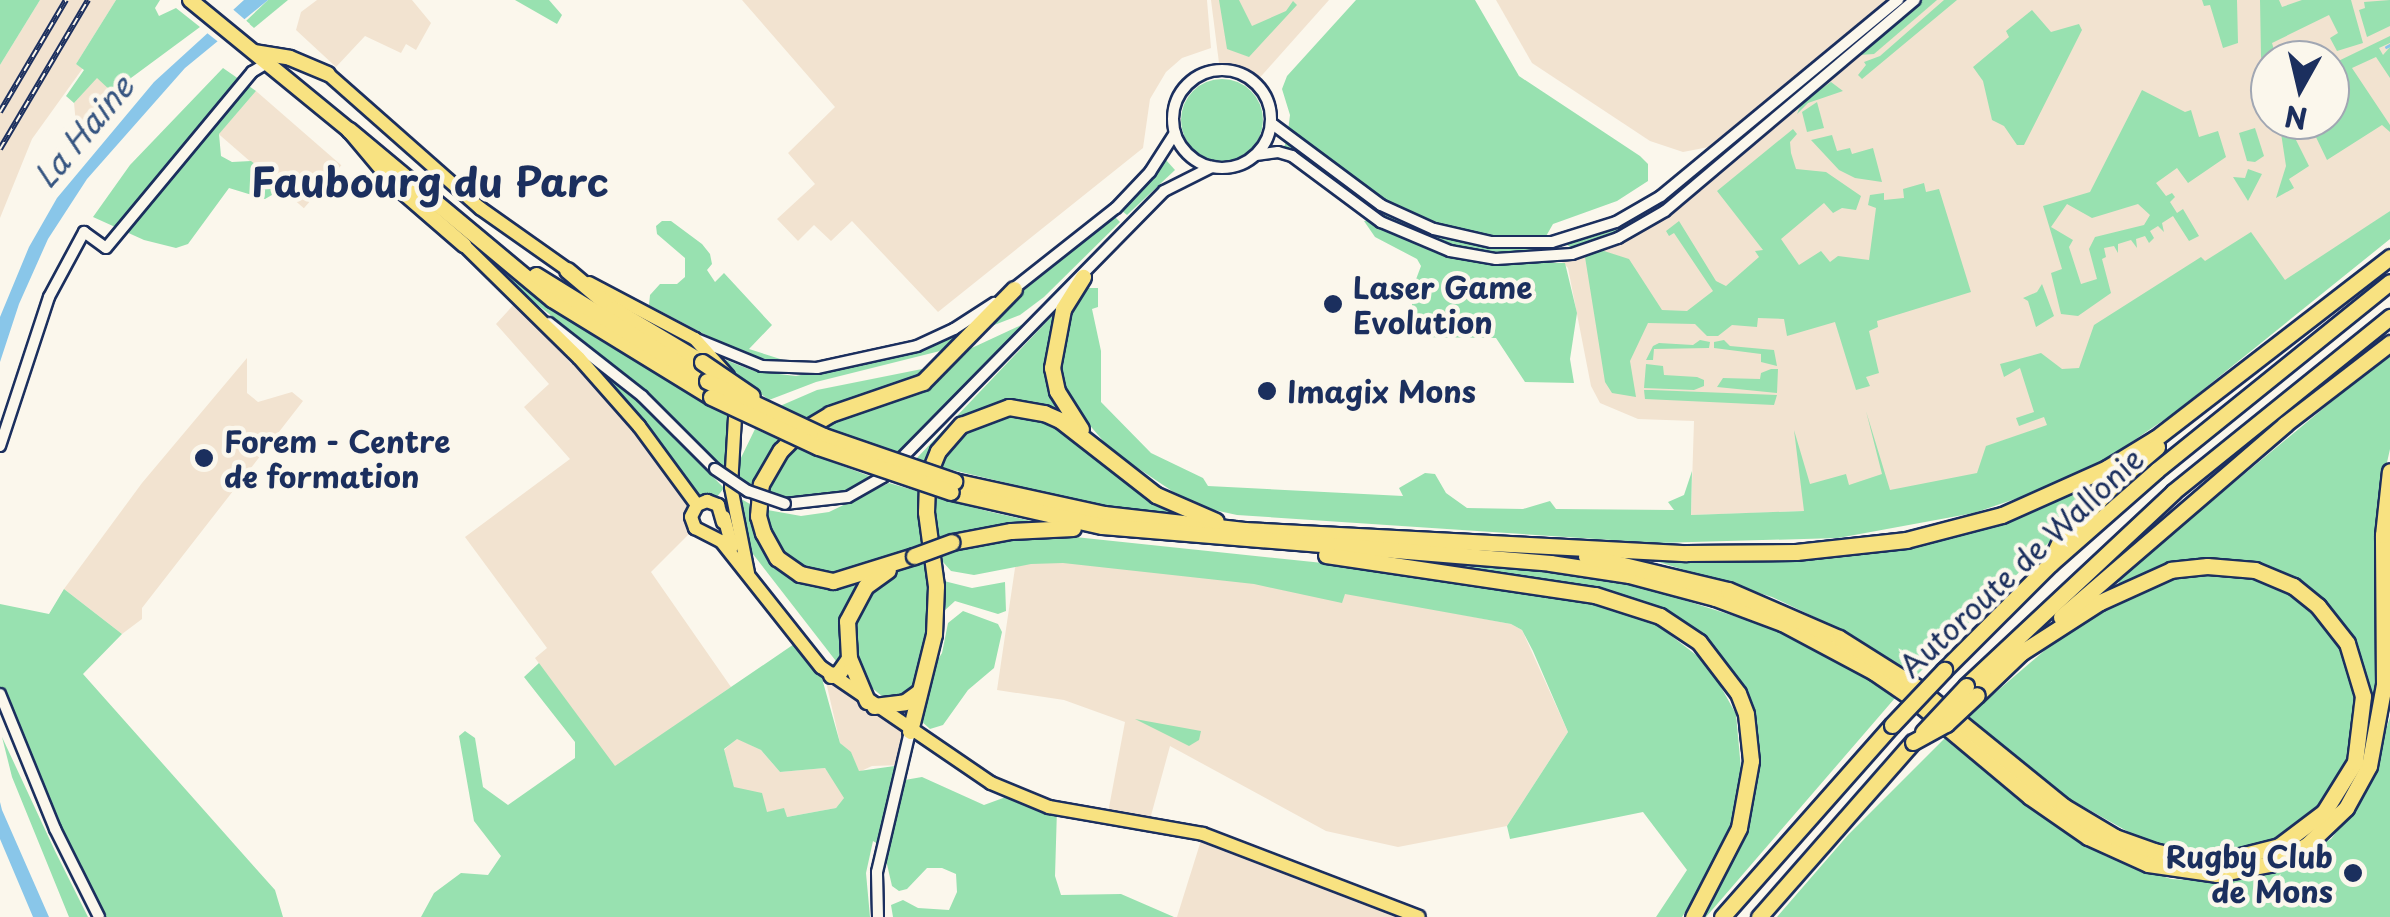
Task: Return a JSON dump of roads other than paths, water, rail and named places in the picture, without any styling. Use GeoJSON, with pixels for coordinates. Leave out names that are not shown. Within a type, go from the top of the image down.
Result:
{"type":"FeatureCollection","features":[{"type":"Feature","properties":{"kind":"highway"},"geometry":{"type":"LineString","coordinates":[[190,0],[552,299],[709,389],[833,452],[1102,526]]}},
{"type":"Feature","properties":{"kind":"highway"},"geometry":{"type":"LineString","coordinates":[[253,52],[290,58],[328,74]]}},
{"type":"Feature","properties":{"kind":"highway"},"geometry":{"type":"LineString","coordinates":[[349,130],[397,187],[464,244]]}},
{"type":"Feature","properties":{"kind":"highway"},"geometry":{"type":"LineString","coordinates":[[709,389],[952,486],[1104,514],[1244,530],[1749,554],[1906,540],[2002,515],[2072,486],[2156,438],[2390,257]]}},
{"type":"Feature","properties":{"kind":"highway"},"geometry":{"type":"LineString","coordinates":[[567,270],[613,309],[734,382],[760,407]]}},
{"type":"Feature","properties":{"kind":"highway"},"geometry":{"type":"LineString","coordinates":[[1083,277],[1063,309],[1052,368],[1069,414],[1096,448]]}},
{"type":"Feature","properties":{"kind":"highway","name":"Autoroute de Wallonie"},"geometry":{"type":"LineString","coordinates":[[1722,917],[1892,725],[2050,564],[2255,388],[2390,282]]}},
{"type":"Feature","properties":{"kind":"highway"},"geometry":{"type":"LineString","coordinates":[[1014,289],[923,382],[830,414],[797,434],[781,450],[762,484],[758,516],[777,558],[800,574],[833,581],[952,542],[1011,531],[1102,526],[1593,568],[1732,604],[1808,635],[1874,672],[2088,837],[2148,864],[2200,874],[2250,870],[2290,855],[2326,830],[2346,808],[2376,745],[2388,662],[2383,547],[2390,471]]}},
{"type":"Feature","properties":{"kind":"highway","name":"Autoroute de Wallonie"},"geometry":{"type":"LineString","coordinates":[[1759,917],[1913,742],[1972,690],[2173,492],[2390,318]]}},
{"type":"Feature","properties":{"kind":"highway"},"geometry":{"type":"LineString","coordinates":[[1972,690],[2286,424],[2390,343]]}},
{"type":"Feature","properties":{"kind":"highway"},"geometry":{"type":"LineString","coordinates":[[2050,564],[2060,540],[2116,482],[2221,387]]}},
{"type":"Feature","properties":{"kind":"highway"},"geometry":{"type":"LineString","coordinates":[[910,731],[934,634],[935,560],[925,495],[938,451],[972,418],[1009,407],[1027,408],[1060,420],[1156,495],[1244,530]]}},
{"type":"Feature","properties":{"kind":"highway"},"geometry":{"type":"LineString","coordinates":[[1282,544],[1349,560],[1525,582],[1618,600],[1660,616],[1699,642],[1738,692],[1748,725],[1752,761],[1739,828],[1693,917]]}},
{"type":"Feature","properties":{"kind":"highway"},"geometry":{"type":"LineString","coordinates":[[1514,544],[1692,578],[1808,622],[1918,688],[2063,806],[2115,837],[2154,852],[2224,860],[2279,846],[2324,812],[2355,762],[2362,732],[2362,696],[2346,643],[2318,606],[2267,574],[2207,566],[2171,570],[2100,602],[2019,654]]}},
{"type":"Feature","properties":{"kind":"highway"},"geometry":{"type":"LineString","coordinates":[[914,556],[880,574],[856,598],[847,621],[850,658],[871,704],[905,702],[919,692]]}},
{"type":"Feature","properties":{"kind":"highway"},"geometry":{"type":"LineString","coordinates":[[831,675],[838,674],[850,658]]}},
{"type":"Feature","properties":{"kind":"main road"},"geometry":{"type":"LineString","coordinates":[[328,74],[480,208],[567,270],[694,338],[728,376],[737,402],[731,487],[721,527],[708,534]]}},
{"type":"Feature","properties":{"kind":"main road"},"geometry":{"type":"LineString","coordinates":[[464,244],[544,320],[639,426],[697,505],[693,524],[721,541],[831,675],[871,704],[1024,799],[1078,813],[1194,832],[1418,917]]}},
{"type":"Feature","properties":{"kind":"main road"},"geometry":{"type":"LineString","coordinates":[[731,487],[749,575]]}},
{"type":"Feature","properties":{"kind":"main road"},"geometry":{"type":"LineString","coordinates":[[697,505],[713,502],[723,513],[730,544],[749,575]]}},
{"type":"Feature","properties":{"kind":"street"},"geometry":{"type":"LineString","coordinates":[[1271,124],[1381,206],[1434,229],[1490,242],[1552,242],[1616,222],[1662,196],[1898,0]]}},
{"type":"Feature","properties":{"kind":"street"},"geometry":{"type":"LineString","coordinates":[[544,320],[617,374],[715,469],[748,491],[784,504],[848,497],[883,477],[1164,191],[1212,167],[1236,166],[1256,155],[1278,152],[1292,156],[1381,222],[1450,251],[1510,259],[1572,254],[1618,238],[1666,211],[1915,0]]}},
{"type":"Feature","properties":{"kind":"street"},"geometry":{"type":"LineString","coordinates":[[0,446],[38,325],[84,232],[106,248],[252,72],[267,63]]}},
{"type":"Feature","properties":{"kind":"street"},"geometry":{"type":"LineString","coordinates":[[1212,167],[1189,155],[1176,133],[1174,111],[1182,91],[1199,77],[1220,71],[1255,84],[1268,102],[1271,124],[1256,155]]}},
{"type":"Feature","properties":{"kind":"street"},"geometry":{"type":"LineString","coordinates":[[694,338],[762,366],[817,368],[917,346],[954,329],[1014,289],[1116,208],[1150,172],[1176,133]]}},
{"type":"Feature","properties":{"kind":"street"},"geometry":{"type":"LineString","coordinates":[[0,694],[55,829],[99,917]]}},
{"type":"Feature","properties":{"kind":"street"},"geometry":{"type":"LineString","coordinates":[[878,917],[877,872],[910,731]]}},
{"type":"Feature","properties":{"kind":"water"},"geometry":{"type":"Polygon","coordinates":[[[244,0],[268,0],[185,68],[87,179],[48,239],[19,304],[0,362],[0,317],[29,247],[57,198],[154,82],[244,0]]]}},
{"type":"Feature","properties":{"kind":"water"},"geometry":{"type":"Polygon","coordinates":[[[0,802],[49,917],[33,917],[0,839],[0,802]]]}},
{"type":"Feature","properties":{"kind":"waterway"},"geometry":{"type":"LineString","coordinates":[[2386,47],[2390,45]]}},
{"type":"Feature","properties":{"kind":"railway"},"geometry":{"type":"LineString","coordinates":[[0,112],[66,0]]}},
{"type":"Feature","properties":{"kind":"railway"},"geometry":{"type":"LineString","coordinates":[[0,149],[88,0]]}},
{"type":"Feature","properties":{"kind":"place","name":"Laser Game Evolution"},"geometry":{"type":"Point","coordinates":[1333,304]}},
{"type":"Feature","properties":{"kind":"place","name":"Imagix Mons"},"geometry":{"type":"Point","coordinates":[1267,391]}},
{"type":"Feature","properties":{"kind":"place","name":"Forem - Centre de formation"},"geometry":{"type":"Point","coordinates":[204,458]}},
{"type":"Feature","properties":{"kind":"place","name":"Rugby Club de Mons"},"geometry":{"type":"Point","coordinates":[2353,873]}},
{"type":"Feature","properties":{"kind":"district","name":"Faubourg du Parc"},"geometry":{"type":"Point","coordinates":[430,181]}},
{"type":"Feature","properties":{"kind":"water label","name":"La Haine"},"geometry":{"type":"Point","coordinates":[83,131]}}]}
